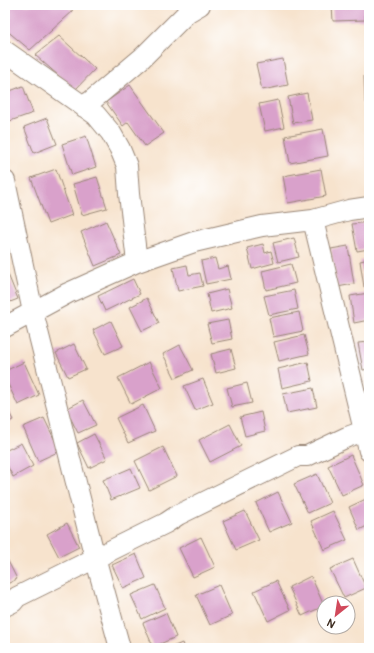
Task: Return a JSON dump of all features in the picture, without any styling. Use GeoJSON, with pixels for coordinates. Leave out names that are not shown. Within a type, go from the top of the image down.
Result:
{"type":"FeatureCollection","features":[{"type":"Feature","properties":{"kind":"street"},"geometry":{"type":"LineString","coordinates":[[84,107],[142,58],[188,12],[200,5]]}},
{"type":"Feature","properties":{"kind":"street"},"geometry":{"type":"LineString","coordinates":[[5,51],[96,115],[110,133],[120,149],[127,166],[137,262]]}},
{"type":"Feature","properties":{"kind":"street"},"geometry":{"type":"LineString","coordinates":[[5,181],[34,312],[120,648]]}},
{"type":"Feature","properties":{"kind":"street"},"geometry":{"type":"LineString","coordinates":[[5,327],[68,293],[137,262],[194,242],[262,226],[313,220],[349,210],[369,207]]}},
{"type":"Feature","properties":{"kind":"street"},"geometry":{"type":"LineString","coordinates":[[313,220],[366,430],[369,451]]}},
{"type":"Feature","properties":{"kind":"street"},"geometry":{"type":"LineString","coordinates":[[5,606],[13,602],[17,597],[298,456],[307,456],[333,443],[366,430]]}},
{"type":"Feature","properties":{"kind":"building"},"geometry":{"type":"Polygon","coordinates":[[[5,5],[65,5],[73,11],[30,50],[5,29],[5,5]]]}},
{"type":"Feature","properties":{"kind":"building"},"geometry":{"type":"Polygon","coordinates":[[[332,5],[365,5],[365,20],[333,21],[332,5]]]}},
{"type":"Feature","properties":{"kind":"building"},"geometry":{"type":"Polygon","coordinates":[[[59,36],[95,69],[75,90],[35,55],[59,36]]]}},
{"type":"Feature","properties":{"kind":"building"},"geometry":{"type":"Polygon","coordinates":[[[283,59],[288,85],[262,90],[256,64],[283,59]]]}},
{"type":"Feature","properties":{"kind":"building"},"geometry":{"type":"Polygon","coordinates":[[[364,76],[369,76],[369,102],[365,102],[364,76]]]}},
{"type":"Feature","properties":{"kind":"building"},"geometry":{"type":"Polygon","coordinates":[[[130,85],[164,133],[145,146],[128,122],[123,126],[106,102],[130,85]]]}},
{"type":"Feature","properties":{"kind":"building"},"geometry":{"type":"Polygon","coordinates":[[[23,86],[33,113],[10,121],[5,108],[5,93],[23,86]]]}},
{"type":"Feature","properties":{"kind":"building"},"geometry":{"type":"Polygon","coordinates":[[[307,93],[312,120],[293,123],[288,97],[307,93]]]}},
{"type":"Feature","properties":{"kind":"building"},"geometry":{"type":"Polygon","coordinates":[[[278,100],[284,127],[265,131],[259,104],[278,100]]]}},
{"type":"Feature","properties":{"kind":"building"},"geometry":{"type":"Polygon","coordinates":[[[47,118],[57,144],[34,153],[24,127],[47,118]]]}},
{"type":"Feature","properties":{"kind":"building"},"geometry":{"type":"Polygon","coordinates":[[[323,129],[328,156],[290,163],[285,136],[323,129]]]}},
{"type":"Feature","properties":{"kind":"building"},"geometry":{"type":"Polygon","coordinates":[[[86,136],[96,167],[72,175],[62,144],[86,136]]]}},
{"type":"Feature","properties":{"kind":"building"},"geometry":{"type":"Polygon","coordinates":[[[56,169],[72,215],[48,224],[31,178],[56,169]]]}},
{"type":"Feature","properties":{"kind":"building"},"geometry":{"type":"Polygon","coordinates":[[[321,169],[326,196],[288,203],[283,176],[321,169]]]}},
{"type":"Feature","properties":{"kind":"building"},"geometry":{"type":"Polygon","coordinates":[[[97,177],[107,208],[82,215],[73,184],[97,177]]]}},
{"type":"Feature","properties":{"kind":"building"},"geometry":{"type":"Polygon","coordinates":[[[106,221],[121,255],[95,266],[81,232],[106,221]]]}},
{"type":"Feature","properties":{"kind":"building"},"geometry":{"type":"Polygon","coordinates":[[[369,222],[369,249],[357,251],[352,224],[369,222]]]}},
{"type":"Feature","properties":{"kind":"building"},"geometry":{"type":"Polygon","coordinates":[[[294,238],[299,257],[278,262],[273,243],[294,238]]]}},
{"type":"Feature","properties":{"kind":"building"},"geometry":{"type":"Polygon","coordinates":[[[263,244],[265,253],[271,251],[274,263],[252,269],[247,248],[263,244]]]}},
{"type":"Feature","properties":{"kind":"building"},"geometry":{"type":"Polygon","coordinates":[[[348,246],[354,284],[337,287],[331,249],[348,246]]]}},
{"type":"Feature","properties":{"kind":"building"},"geometry":{"type":"Polygon","coordinates":[[[215,258],[218,269],[228,266],[231,279],[206,284],[201,261],[215,258]]]}},
{"type":"Feature","properties":{"kind":"building"},"geometry":{"type":"Polygon","coordinates":[[[369,259],[369,286],[364,287],[360,261],[369,259]]]}},
{"type":"Feature","properties":{"kind":"building"},"geometry":{"type":"Polygon","coordinates":[[[291,264],[296,283],[266,290],[262,271],[291,264]]]}},
{"type":"Feature","properties":{"kind":"building"},"geometry":{"type":"Polygon","coordinates":[[[187,265],[189,275],[200,273],[203,286],[178,291],[173,268],[187,265]]]}},
{"type":"Feature","properties":{"kind":"building"},"geometry":{"type":"Polygon","coordinates":[[[5,267],[18,299],[5,304],[5,267]]]}},
{"type":"Feature","properties":{"kind":"building"},"geometry":{"type":"Polygon","coordinates":[[[133,279],[140,294],[105,311],[98,296],[133,279]]]}},
{"type":"Feature","properties":{"kind":"building"},"geometry":{"type":"Polygon","coordinates":[[[227,289],[232,308],[211,313],[207,294],[227,289]]]}},
{"type":"Feature","properties":{"kind":"building"},"geometry":{"type":"Polygon","coordinates":[[[294,290],[298,309],[269,315],[264,296],[294,290]]]}},
{"type":"Feature","properties":{"kind":"building"},"geometry":{"type":"Polygon","coordinates":[[[369,293],[369,320],[354,323],[350,296],[369,293]]]}},
{"type":"Feature","properties":{"kind":"building"},"geometry":{"type":"Polygon","coordinates":[[[147,298],[159,323],[142,331],[130,307],[147,298]]]}},
{"type":"Feature","properties":{"kind":"building"},"geometry":{"type":"Polygon","coordinates":[[[299,312],[303,331],[273,337],[269,318],[299,312]]]}},
{"type":"Feature","properties":{"kind":"building"},"geometry":{"type":"Polygon","coordinates":[[[228,320],[232,339],[212,343],[207,324],[228,320]]]}},
{"type":"Feature","properties":{"kind":"building"},"geometry":{"type":"Polygon","coordinates":[[[111,321],[123,346],[105,354],[93,330],[111,321]]]}},
{"type":"Feature","properties":{"kind":"building"},"geometry":{"type":"Polygon","coordinates":[[[304,335],[309,354],[279,361],[274,342],[304,335]]]}},
{"type":"Feature","properties":{"kind":"building"},"geometry":{"type":"Polygon","coordinates":[[[369,342],[369,369],[363,370],[358,343],[369,342]]]}},
{"type":"Feature","properties":{"kind":"building"},"geometry":{"type":"Polygon","coordinates":[[[74,344],[86,369],[68,377],[56,353],[74,344]]]}},
{"type":"Feature","properties":{"kind":"building"},"geometry":{"type":"Polygon","coordinates":[[[180,345],[193,370],[175,378],[163,354],[180,345]]]}},
{"type":"Feature","properties":{"kind":"building"},"geometry":{"type":"Polygon","coordinates":[[[231,349],[236,368],[216,373],[211,354],[231,349]]]}},
{"type":"Feature","properties":{"kind":"building"},"geometry":{"type":"Polygon","coordinates":[[[24,362],[39,395],[18,405],[5,378],[5,371],[24,362]]]}},
{"type":"Feature","properties":{"kind":"building"},"geometry":{"type":"Polygon","coordinates":[[[149,362],[162,388],[131,404],[118,378],[149,362]]]}},
{"type":"Feature","properties":{"kind":"building"},"geometry":{"type":"Polygon","coordinates":[[[308,362],[312,381],[282,388],[278,369],[308,362]]]}},
{"type":"Feature","properties":{"kind":"building"},"geometry":{"type":"Polygon","coordinates":[[[203,379],[213,403],[195,410],[184,386],[203,379]]]}},
{"type":"Feature","properties":{"kind":"building"},"geometry":{"type":"Polygon","coordinates":[[[247,383],[252,403],[232,407],[227,388],[247,383]]]}},
{"type":"Feature","properties":{"kind":"building"},"geometry":{"type":"Polygon","coordinates":[[[313,388],[317,407],[287,413],[283,394],[313,388]]]}},
{"type":"Feature","properties":{"kind":"building"},"geometry":{"type":"Polygon","coordinates":[[[83,400],[96,425],[78,433],[66,409],[83,400]]]}},
{"type":"Feature","properties":{"kind":"building"},"geometry":{"type":"Polygon","coordinates":[[[5,404],[13,420],[5,424],[5,404]]]}},
{"type":"Feature","properties":{"kind":"building"},"geometry":{"type":"Polygon","coordinates":[[[143,405],[155,431],[128,443],[116,418],[143,405]]]}},
{"type":"Feature","properties":{"kind":"building"},"geometry":{"type":"Polygon","coordinates":[[[261,412],[265,431],[245,436],[240,417],[261,412]]]}},
{"type":"Feature","properties":{"kind":"building"},"geometry":{"type":"Polygon","coordinates":[[[44,418],[60,451],[38,461],[23,427],[44,418]]]}},
{"type":"Feature","properties":{"kind":"building"},"geometry":{"type":"Polygon","coordinates":[[[230,424],[241,446],[210,462],[199,440],[230,424]]]}},
{"type":"Feature","properties":{"kind":"building"},"geometry":{"type":"Polygon","coordinates":[[[94,434],[107,459],[89,468],[77,443],[94,434]]]}},
{"type":"Feature","properties":{"kind":"building"},"geometry":{"type":"Polygon","coordinates":[[[21,443],[33,466],[13,477],[5,461],[5,451],[21,443]]]}},
{"type":"Feature","properties":{"kind":"building"},"geometry":{"type":"Polygon","coordinates":[[[163,447],[177,476],[149,490],[135,461],[163,447]]]}},
{"type":"Feature","properties":{"kind":"building"},"geometry":{"type":"Polygon","coordinates":[[[351,455],[364,485],[342,495],[328,466],[351,455]]]}},
{"type":"Feature","properties":{"kind":"building"},"geometry":{"type":"Polygon","coordinates":[[[131,468],[140,488],[111,500],[103,480],[131,468]]]}},
{"type":"Feature","properties":{"kind":"building"},"geometry":{"type":"Polygon","coordinates":[[[317,474],[330,503],[308,513],[294,484],[317,474]]]}},
{"type":"Feature","properties":{"kind":"building"},"geometry":{"type":"Polygon","coordinates":[[[278,492],[292,522],[269,532],[256,503],[278,492]]]}},
{"type":"Feature","properties":{"kind":"building"},"geometry":{"type":"Polygon","coordinates":[[[366,499],[369,504],[369,525],[359,530],[349,507],[366,499]]]}},
{"type":"Feature","properties":{"kind":"building"},"geometry":{"type":"Polygon","coordinates":[[[245,511],[259,540],[236,550],[223,521],[245,511]]]}},
{"type":"Feature","properties":{"kind":"building"},"geometry":{"type":"Polygon","coordinates":[[[333,511],[347,540],[324,550],[311,521],[333,511]]]}},
{"type":"Feature","properties":{"kind":"building"},"geometry":{"type":"Polygon","coordinates":[[[67,523],[79,547],[59,557],[47,534],[67,523]]]}},
{"type":"Feature","properties":{"kind":"building"},"geometry":{"type":"Polygon","coordinates":[[[201,537],[215,567],[193,577],[179,548],[201,537]]]}},
{"type":"Feature","properties":{"kind":"building"},"geometry":{"type":"Polygon","coordinates":[[[136,554],[146,578],[123,588],[112,565],[136,554]]]}},
{"type":"Feature","properties":{"kind":"building"},"geometry":{"type":"Polygon","coordinates":[[[5,555],[17,579],[5,585],[5,555]]]}},
{"type":"Feature","properties":{"kind":"building"},"geometry":{"type":"Polygon","coordinates":[[[353,559],[366,588],[351,595],[343,595],[330,569],[353,559]]]}},
{"type":"Feature","properties":{"kind":"building"},"geometry":{"type":"Polygon","coordinates":[[[311,576],[319,595],[316,595],[316,610],[302,616],[289,587],[311,576]]]}},
{"type":"Feature","properties":{"kind":"building"},"geometry":{"type":"Polygon","coordinates":[[[276,581],[290,610],[268,621],[254,591],[276,581]]]}},
{"type":"Feature","properties":{"kind":"building"},"geometry":{"type":"Polygon","coordinates":[[[155,585],[165,608],[142,619],[131,595],[155,585]]]}},
{"type":"Feature","properties":{"kind":"building"},"geometry":{"type":"Polygon","coordinates":[[[219,585],[232,615],[210,625],[196,595],[219,585]]]}},
{"type":"Feature","properties":{"kind":"building"},"geometry":{"type":"Polygon","coordinates":[[[166,613],[176,637],[153,647],[143,623],[166,613]]]}},
{"type":"Feature","properties":{"kind":"building"},"geometry":{"type":"Polygon","coordinates":[[[182,643],[184,648],[170,648],[182,643]]]}}]}
